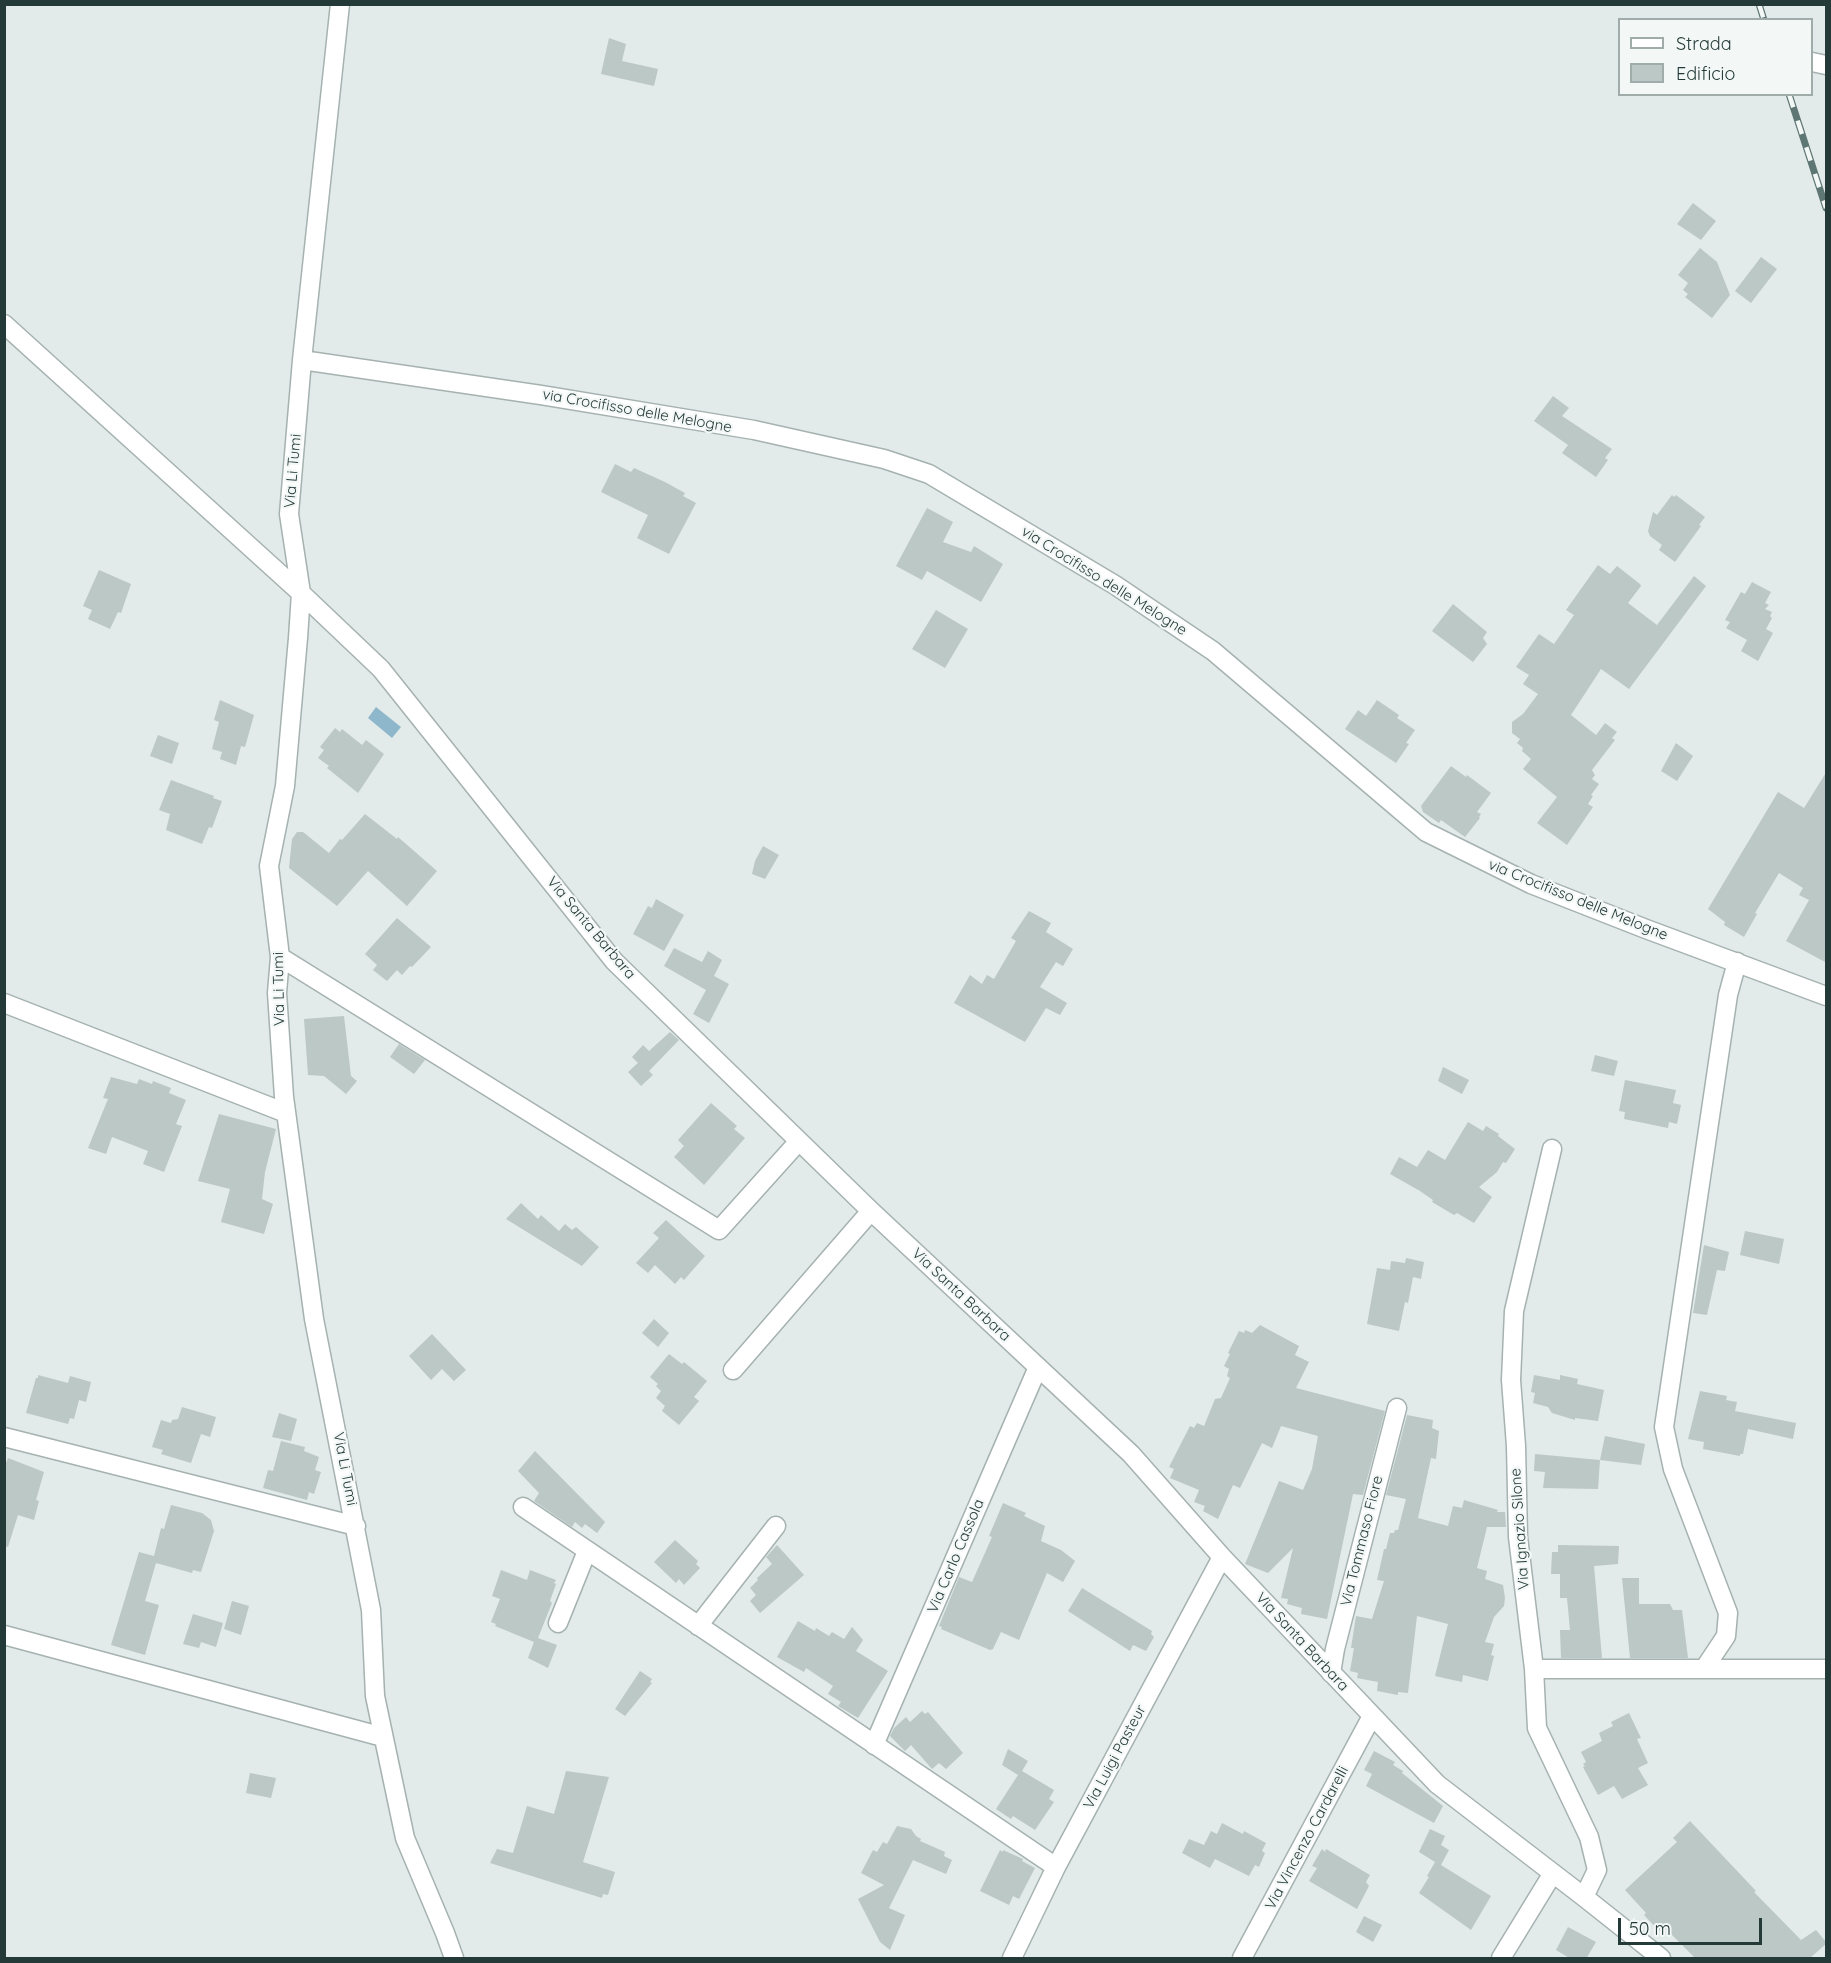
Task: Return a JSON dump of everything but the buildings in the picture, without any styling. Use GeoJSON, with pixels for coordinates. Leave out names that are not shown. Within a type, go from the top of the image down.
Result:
{"type":"FeatureCollection","features":[{"type":"Feature","properties":{"kind":"street","name":"Via Li Tumi"},"geometry":{"type":"LineString","coordinates":[[340,4],[302,360],[289,514],[301,593],[285,786],[269,866],[280,957],[277,993],[286,1113],[314,1319],[371,1610],[375,1696],[405,1838],[454,1959]]}},
{"type":"Feature","properties":{"kind":"street","name":"Via Santa Barbara"},"geometry":{"type":"LineString","coordinates":[[4,324],[301,593],[381,669],[614,961],[871,1211],[1131,1454],[1222,1557],[1437,1784],[1553,1872],[1661,1959]]}},
{"type":"Feature","properties":{"kind":"street","name":"via Crocifisso delle Melogne"},"geometry":{"type":"LineString","coordinates":[[302,360],[541,394],[754,430],[884,459],[929,474],[1115,585],[1214,651],[1426,832],[1531,884],[1827,996]]}},
{"type":"Feature","properties":{"kind":"street"},"geometry":{"type":"LineString","coordinates":[[280,957],[719,1230],[799,1141]]}},
{"type":"Feature","properties":{"kind":"street"},"geometry":{"type":"LineString","coordinates":[[1704,1669],[1726,1636],[1728,1613],[1673,1469],[1664,1427],[1728,995],[1737,962]]}},
{"type":"Feature","properties":{"kind":"street"},"geometry":{"type":"LineString","coordinates":[[4,1003],[286,1113]]}},
{"type":"Feature","properties":{"kind":"street","name":"Via Ignazio Silone"},"geometry":{"type":"LineString","coordinates":[[1552,1149],[1514,1311],[1511,1380],[1516,1446],[1518,1537],[1534,1669],[1537,1728],[1589,1837],[1597,1870],[1584,1897]]}},
{"type":"Feature","properties":{"kind":"street"},"geometry":{"type":"LineString","coordinates":[[733,1370],[871,1211]]}},
{"type":"Feature","properties":{"kind":"street","name":"Via Carlo Cassola"},"geometry":{"type":"LineString","coordinates":[[874,1745],[1038,1367]]}},
{"type":"Feature","properties":{"kind":"street","name":"Via Tommaso Fiore"},"geometry":{"type":"LineString","coordinates":[[1331,1673],[1335,1649],[1397,1408]]}},
{"type":"Feature","properties":{"kind":"street"},"geometry":{"type":"LineString","coordinates":[[4,1437],[356,1526]]}},
{"type":"Feature","properties":{"kind":"street"},"geometry":{"type":"LineString","coordinates":[[523,1507],[1056,1867]]}},
{"type":"Feature","properties":{"kind":"street"},"geometry":{"type":"LineString","coordinates":[[698,1626],[776,1526]]}},
{"type":"Feature","properties":{"kind":"street"},"geometry":{"type":"LineString","coordinates":[[558,1623],[587,1551]]}},
{"type":"Feature","properties":{"kind":"street","name":"Via Luigi Pasteur"},"geometry":{"type":"LineString","coordinates":[[1012,1959],[1056,1867],[1222,1557]]}},
{"type":"Feature","properties":{"kind":"street"},"geometry":{"type":"LineString","coordinates":[[4,1635],[383,1737]]}},
{"type":"Feature","properties":{"kind":"street"},"geometry":{"type":"LineString","coordinates":[[1534,1669],[1827,1669]]}},
{"type":"Feature","properties":{"kind":"street","name":"Via Vincenzo Cardarelli"},"geometry":{"type":"LineString","coordinates":[[1242,1959],[1372,1716]]}},
{"type":"Feature","properties":{"kind":"street"},"geometry":{"type":"LineString","coordinates":[[1501,1959],[1553,1872]]}},
{"type":"Feature","properties":{"kind":"water"},"geometry":{"type":"Polygon","coordinates":[[[376,707],[401,727],[392,738],[368,718],[376,707]]]}},
{"type":"Feature","properties":{"kind":"railway"},"geometry":{"type":"LineString","coordinates":[[1759,4],[1763,18]]}},
{"type":"Feature","properties":{"kind":"railway"},"geometry":{"type":"LineString","coordinates":[[1790,96],[1826,208]]}}]}
